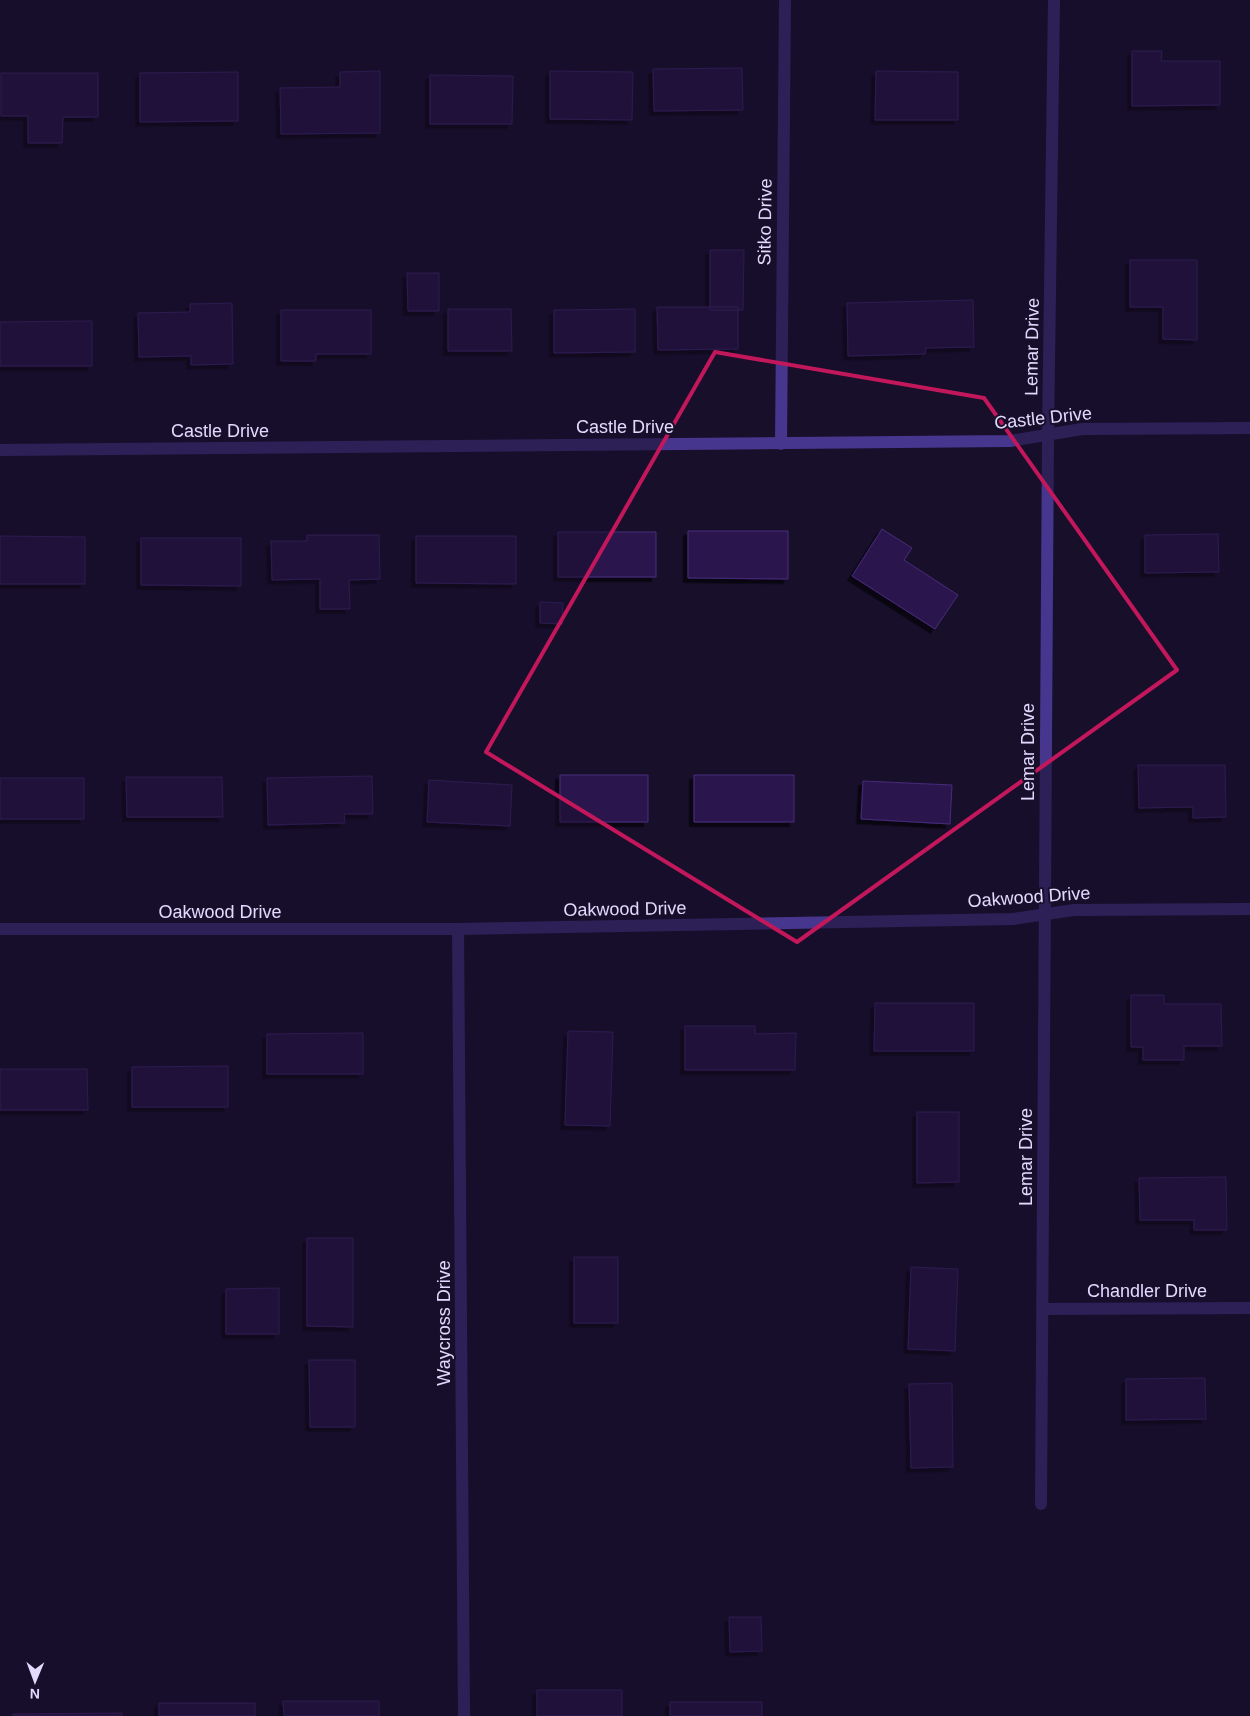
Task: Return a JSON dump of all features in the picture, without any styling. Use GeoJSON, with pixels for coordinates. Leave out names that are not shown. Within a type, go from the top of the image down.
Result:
{"type":"FeatureCollection","features":[{"type":"Feature","properties":{"kind":"street","name":"Sitko Drive"},"geometry":{"type":"LineString","coordinates":[[781,444],[785,0]]}},
{"type":"Feature","properties":{"kind":"street","name":"Lemar Drive"},"geometry":{"type":"LineString","coordinates":[[1041,1504],[1048,435],[1054,0]]}},
{"type":"Feature","properties":{"kind":"street","name":"Castle Drive"},"geometry":{"type":"LineString","coordinates":[[0,450],[1010,441],[1082,429],[1250,428]]}},
{"type":"Feature","properties":{"kind":"street","name":"Oakwood Drive"},"geometry":{"type":"LineString","coordinates":[[0,929],[458,929],[1013,919],[1074,910],[1250,909]]}},
{"type":"Feature","properties":{"kind":"street","name":"Waycross Drive"},"geometry":{"type":"LineString","coordinates":[[458,929],[464,1716]]}},
{"type":"Feature","properties":{"kind":"street","name":"Chandler Drive"},"geometry":{"type":"LineString","coordinates":[[1043,1309],[1250,1308]]}},
{"type":"Feature","properties":{"kind":"highlighted area"},"geometry":{"type":"Polygon","coordinates":[[[715,352],[984,398],[1177,670],[797,942],[486,752],[715,352]]]}},
{"type":"Feature","properties":{"kind":"building"},"geometry":{"type":"Polygon","coordinates":[[[1132,51],[1162,51],[1161,61],[1220,61],[1220,105],[1132,106],[1132,51]]]}},
{"type":"Feature","properties":{"kind":"building"},"geometry":{"type":"Polygon","coordinates":[[[742,68],[743,110],[654,111],[653,69],[742,68]]]}},
{"type":"Feature","properties":{"kind":"building"},"geometry":{"type":"Polygon","coordinates":[[[380,71],[380,133],[281,134],[280,88],[340,87],[340,72],[380,71]]]}},
{"type":"Feature","properties":{"kind":"building"},"geometry":{"type":"Polygon","coordinates":[[[550,71],[633,72],[632,120],[550,119],[550,71]]]}},
{"type":"Feature","properties":{"kind":"building"},"geometry":{"type":"Polygon","coordinates":[[[876,71],[958,72],[958,120],[875,120],[876,71]]]}},
{"type":"Feature","properties":{"kind":"building"},"geometry":{"type":"Polygon","coordinates":[[[238,72],[238,121],[140,122],[140,73],[238,72]]]}},
{"type":"Feature","properties":{"kind":"building"},"geometry":{"type":"Polygon","coordinates":[[[1,73],[98,73],[98,117],[63,117],[62,143],[28,143],[28,116],[1,116],[1,73]]]}},
{"type":"Feature","properties":{"kind":"building"},"geometry":{"type":"Polygon","coordinates":[[[430,75],[513,76],[512,124],[430,124],[430,75]]]}},
{"type":"Feature","properties":{"kind":"building"},"geometry":{"type":"Polygon","coordinates":[[[710,250],[744,250],[743,310],[710,310],[710,250]]]}},
{"type":"Feature","properties":{"kind":"building"},"geometry":{"type":"Polygon","coordinates":[[[1130,260],[1197,260],[1197,340],[1163,339],[1163,307],[1130,307],[1130,260]]]}},
{"type":"Feature","properties":{"kind":"building"},"geometry":{"type":"Polygon","coordinates":[[[407,273],[439,273],[439,311],[408,311],[407,273]]]}},
{"type":"Feature","properties":{"kind":"building"},"geometry":{"type":"Polygon","coordinates":[[[973,300],[974,347],[926,348],[925,354],[848,356],[847,303],[973,300]]]}},
{"type":"Feature","properties":{"kind":"building"},"geometry":{"type":"Polygon","coordinates":[[[232,303],[233,364],[191,365],[191,356],[139,357],[138,313],[190,312],[190,304],[232,303]]]}},
{"type":"Feature","properties":{"kind":"building"},"geometry":{"type":"Polygon","coordinates":[[[657,307],[738,307],[738,349],[658,350],[657,307]]]}},
{"type":"Feature","properties":{"kind":"building"},"geometry":{"type":"Polygon","coordinates":[[[448,309],[511,309],[512,351],[448,351],[448,309]]]}},
{"type":"Feature","properties":{"kind":"building"},"geometry":{"type":"Polygon","coordinates":[[[635,309],[635,352],[554,353],[554,310],[635,309]]]}},
{"type":"Feature","properties":{"kind":"building"},"geometry":{"type":"Polygon","coordinates":[[[281,310],[371,310],[371,354],[316,354],[316,361],[281,361],[281,310]]]}},
{"type":"Feature","properties":{"kind":"building"},"geometry":{"type":"Polygon","coordinates":[[[92,321],[92,366],[0,366],[0,322],[92,321]]]}},
{"type":"Feature","properties":{"kind":"building"},"geometry":{"type":"Polygon","coordinates":[[[882,529],[912,548],[904,560],[958,595],[935,629],[852,576],[882,529]]]}},
{"type":"Feature","properties":{"kind":"building"},"geometry":{"type":"Polygon","coordinates":[[[688,531],[788,531],[788,579],[688,578],[688,531]]]}},
{"type":"Feature","properties":{"kind":"building"},"geometry":{"type":"Polygon","coordinates":[[[558,532],[656,532],[656,577],[558,577],[558,532]]]}},
{"type":"Feature","properties":{"kind":"building"},"geometry":{"type":"Polygon","coordinates":[[[1218,534],[1219,572],[1145,573],[1145,535],[1218,534]]]}},
{"type":"Feature","properties":{"kind":"building"},"geometry":{"type":"Polygon","coordinates":[[[307,535],[379,535],[380,579],[349,580],[350,609],[320,609],[320,579],[272,580],[271,541],[307,541],[307,535]]]}},
{"type":"Feature","properties":{"kind":"building"},"geometry":{"type":"Polygon","coordinates":[[[0,536],[85,537],[85,584],[0,584],[0,536]]]}},
{"type":"Feature","properties":{"kind":"building"},"geometry":{"type":"Polygon","coordinates":[[[416,536],[516,536],[516,584],[416,583],[416,536]]]}},
{"type":"Feature","properties":{"kind":"building"},"geometry":{"type":"Polygon","coordinates":[[[141,538],[241,538],[241,586],[141,585],[141,538]]]}},
{"type":"Feature","properties":{"kind":"building"},"geometry":{"type":"Polygon","coordinates":[[[540,602],[563,603],[562,624],[540,623],[540,602]]]}},
{"type":"Feature","properties":{"kind":"building"},"geometry":{"type":"Polygon","coordinates":[[[1138,765],[1225,765],[1226,817],[1193,818],[1193,807],[1139,808],[1138,765]]]}},
{"type":"Feature","properties":{"kind":"building"},"geometry":{"type":"Polygon","coordinates":[[[560,775],[648,775],[648,822],[560,822],[560,775]]]}},
{"type":"Feature","properties":{"kind":"building"},"geometry":{"type":"Polygon","coordinates":[[[694,775],[794,775],[794,822],[694,822],[694,775]]]}},
{"type":"Feature","properties":{"kind":"building"},"geometry":{"type":"Polygon","coordinates":[[[372,776],[373,814],[344,814],[345,823],[268,825],[267,778],[372,776]]]}},
{"type":"Feature","properties":{"kind":"building"},"geometry":{"type":"Polygon","coordinates":[[[126,777],[222,777],[223,817],[127,817],[126,777]]]}},
{"type":"Feature","properties":{"kind":"building"},"geometry":{"type":"Polygon","coordinates":[[[0,778],[84,778],[84,819],[0,819],[0,778]]]}},
{"type":"Feature","properties":{"kind":"building"},"geometry":{"type":"Polygon","coordinates":[[[429,780],[512,785],[510,826],[427,822],[429,780]]]}},
{"type":"Feature","properties":{"kind":"building"},"geometry":{"type":"Polygon","coordinates":[[[863,781],[952,785],[950,824],[861,819],[863,781]]]}},
{"type":"Feature","properties":{"kind":"building"},"geometry":{"type":"Polygon","coordinates":[[[1131,995],[1164,995],[1164,1004],[1221,1004],[1222,1046],[1184,1046],[1184,1060],[1143,1060],[1143,1047],[1131,1047],[1131,995]]]}},
{"type":"Feature","properties":{"kind":"building"},"geometry":{"type":"Polygon","coordinates":[[[875,1003],[974,1003],[974,1051],[874,1051],[875,1003]]]}},
{"type":"Feature","properties":{"kind":"building"},"geometry":{"type":"Polygon","coordinates":[[[685,1026],[755,1026],[755,1034],[796,1033],[795,1070],[685,1070],[685,1026]]]}},
{"type":"Feature","properties":{"kind":"building"},"geometry":{"type":"Polygon","coordinates":[[[568,1031],[613,1032],[610,1126],[565,1125],[568,1031]]]}},
{"type":"Feature","properties":{"kind":"building"},"geometry":{"type":"Polygon","coordinates":[[[363,1033],[363,1074],[267,1074],[267,1034],[363,1033]]]}},
{"type":"Feature","properties":{"kind":"building"},"geometry":{"type":"Polygon","coordinates":[[[228,1066],[228,1107],[132,1107],[132,1067],[228,1066]]]}},
{"type":"Feature","properties":{"kind":"building"},"geometry":{"type":"Polygon","coordinates":[[[0,1069],[87,1069],[88,1110],[0,1110],[0,1069]]]}},
{"type":"Feature","properties":{"kind":"building"},"geometry":{"type":"Polygon","coordinates":[[[917,1112],[959,1112],[959,1182],[917,1183],[917,1112]]]}},
{"type":"Feature","properties":{"kind":"building"},"geometry":{"type":"Polygon","coordinates":[[[1226,1177],[1227,1230],[1194,1230],[1194,1220],[1140,1220],[1139,1178],[1226,1177]]]}},
{"type":"Feature","properties":{"kind":"building"},"geometry":{"type":"Polygon","coordinates":[[[307,1238],[353,1238],[353,1327],[307,1326],[307,1238]]]}},
{"type":"Feature","properties":{"kind":"building"},"geometry":{"type":"Polygon","coordinates":[[[574,1257],[618,1257],[618,1323],[574,1323],[574,1257]]]}},
{"type":"Feature","properties":{"kind":"building"},"geometry":{"type":"Polygon","coordinates":[[[911,1267],[958,1269],[955,1351],[908,1349],[911,1267]]]}},
{"type":"Feature","properties":{"kind":"building"},"geometry":{"type":"Polygon","coordinates":[[[279,1288],[279,1334],[226,1334],[226,1289],[279,1288]]]}},
{"type":"Feature","properties":{"kind":"building"},"geometry":{"type":"Polygon","coordinates":[[[309,1360],[355,1360],[355,1427],[310,1427],[309,1360]]]}},
{"type":"Feature","properties":{"kind":"building"},"geometry":{"type":"Polygon","coordinates":[[[1205,1378],[1206,1419],[1126,1420],[1126,1379],[1205,1378]]]}},
{"type":"Feature","properties":{"kind":"building"},"geometry":{"type":"Polygon","coordinates":[[[952,1383],[953,1467],[911,1468],[909,1384],[952,1383]]]}},
{"type":"Feature","properties":{"kind":"building"},"geometry":{"type":"Polygon","coordinates":[[[729,1617],[761,1617],[762,1651],[730,1652],[729,1617]]]}},
{"type":"Feature","properties":{"kind":"building"},"geometry":{"type":"Polygon","coordinates":[[[537,1690],[622,1690],[622,1716],[537,1716],[537,1690]]]}},
{"type":"Feature","properties":{"kind":"building"},"geometry":{"type":"Polygon","coordinates":[[[283,1701],[379,1701],[379,1716],[284,1716],[283,1701]]]}},
{"type":"Feature","properties":{"kind":"building"},"geometry":{"type":"Polygon","coordinates":[[[670,1702],[762,1702],[762,1716],[670,1716],[670,1702]]]}},
{"type":"Feature","properties":{"kind":"building"},"geometry":{"type":"Polygon","coordinates":[[[159,1703],[255,1703],[255,1716],[159,1716],[159,1703]]]}},
{"type":"Feature","properties":{"kind":"building"},"geometry":{"type":"Polygon","coordinates":[[[122,1713],[122,1716],[13,1716],[13,1714],[122,1713]]]}}]}
